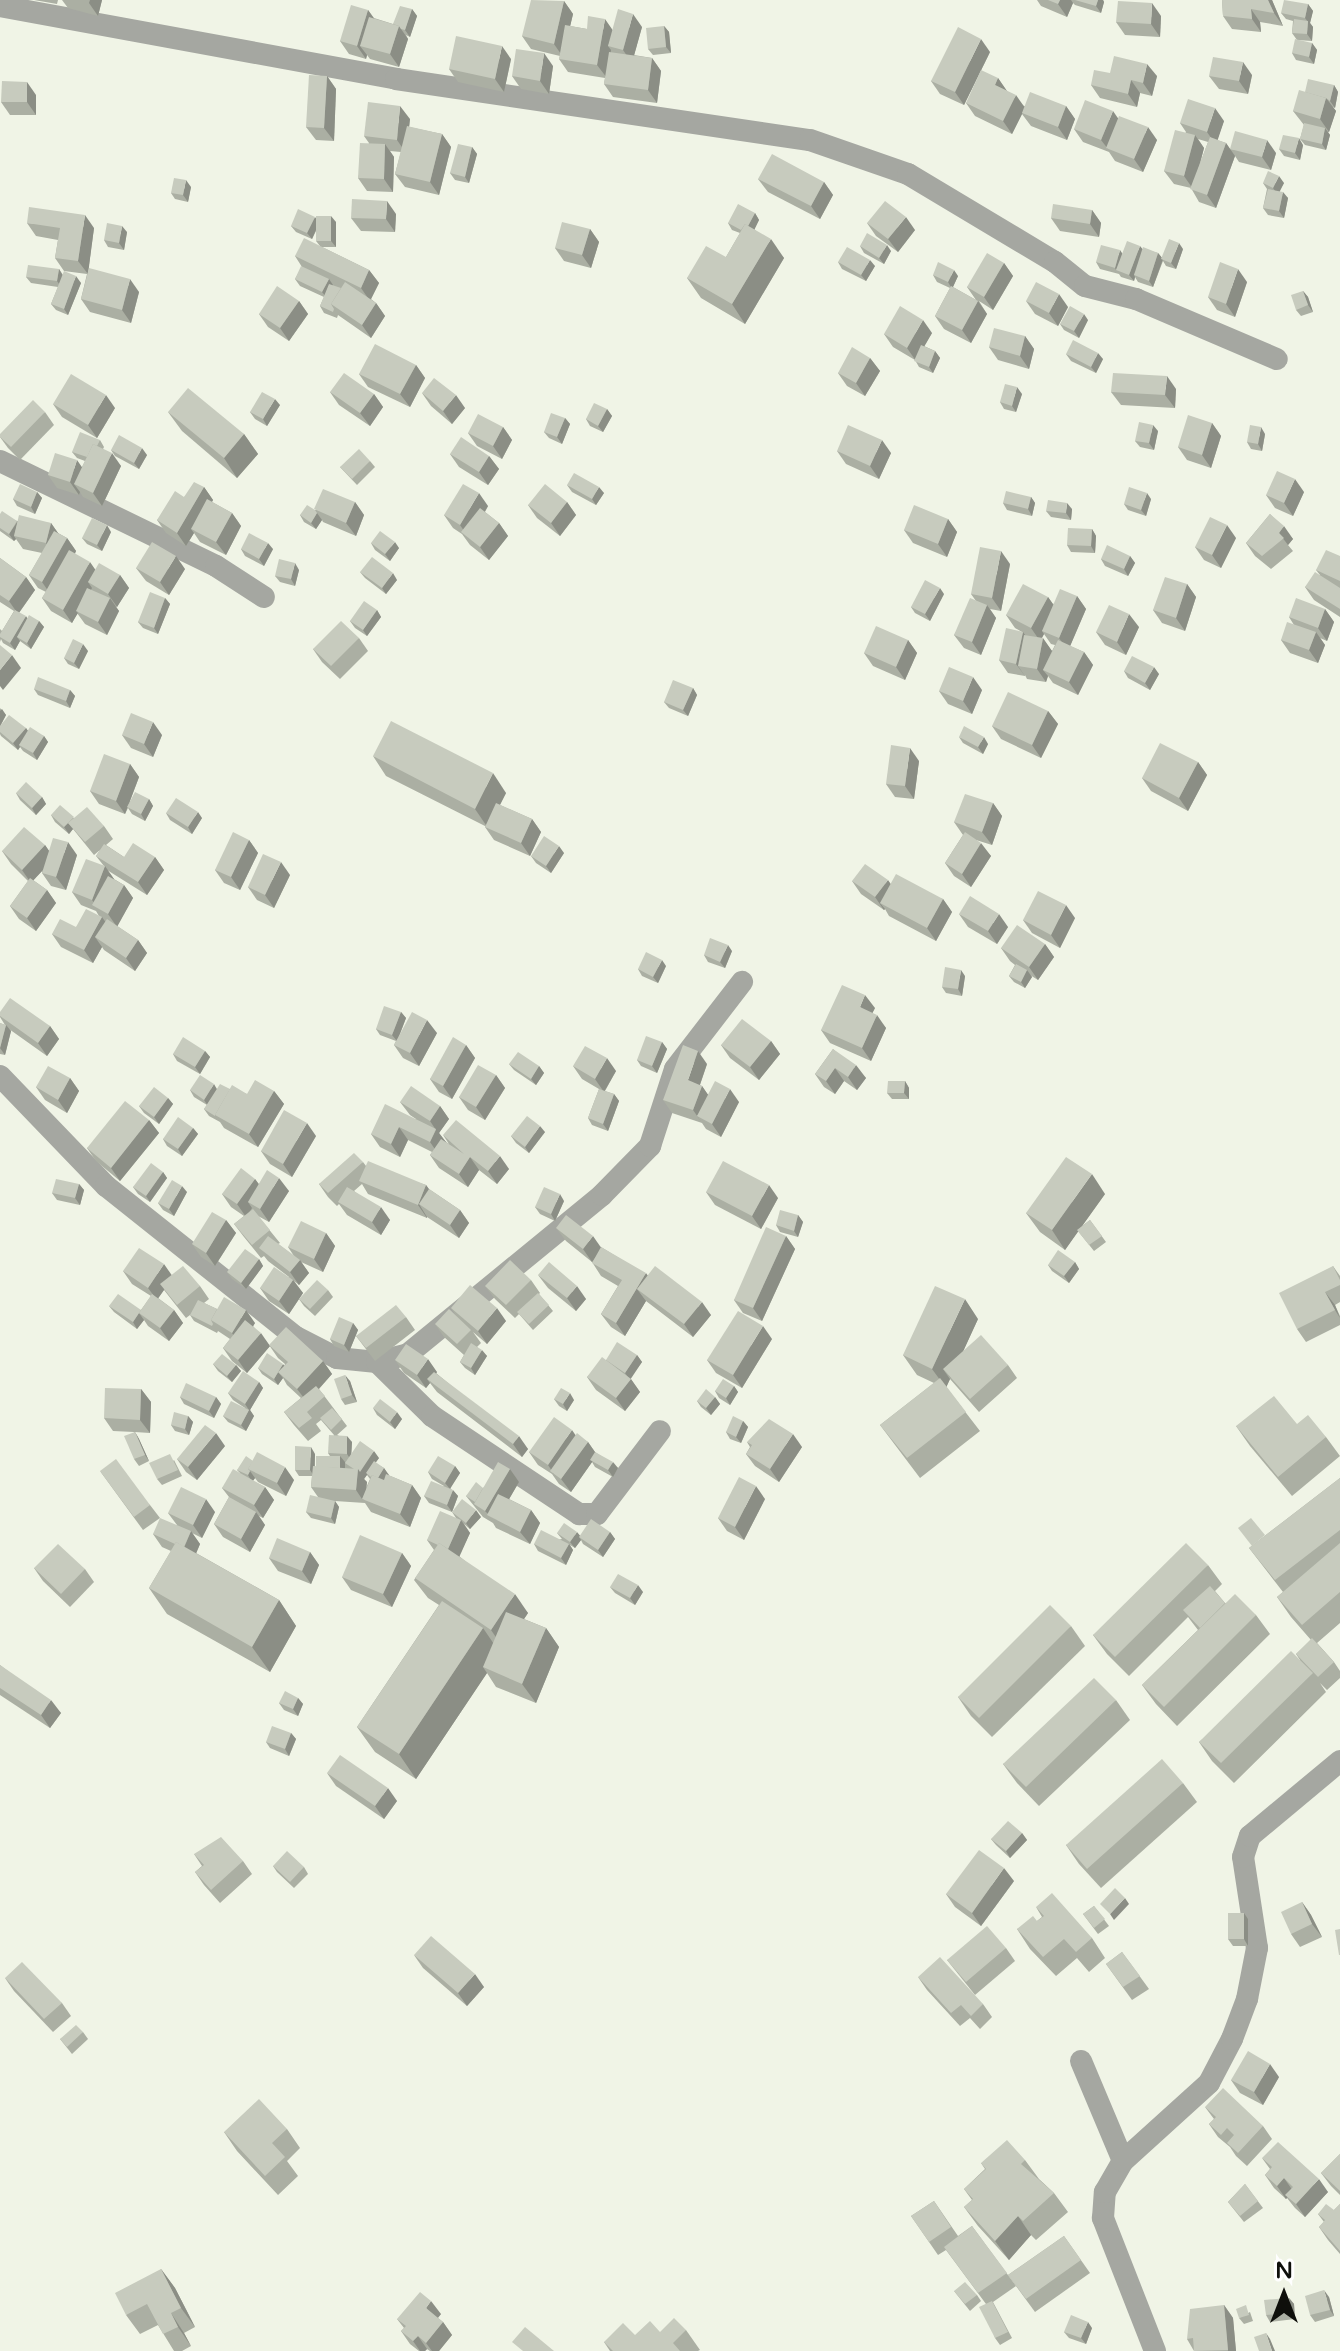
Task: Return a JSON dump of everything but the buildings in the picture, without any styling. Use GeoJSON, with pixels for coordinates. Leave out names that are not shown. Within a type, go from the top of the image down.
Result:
{"type":"FeatureCollection","features":[{"type":"Feature","properties":{"kind":"street"},"geometry":{"type":"LineString","coordinates":[[0,6],[396,79],[810,140],[908,174],[1043,254],[1085,286],[1136,299],[1277,359]]}},
{"type":"Feature","properties":{"kind":"street"},"geometry":{"type":"LineString","coordinates":[[0,461],[216,566],[264,597]]}},
{"type":"Feature","properties":{"kind":"street"},"geometry":{"type":"LineString","coordinates":[[0,1076],[106,1186],[296,1337],[337,1358],[377,1362],[408,1354],[602,1195],[650,1146],[675,1069],[742,982]]}},
{"type":"Feature","properties":{"kind":"street"},"geometry":{"type":"LineString","coordinates":[[377,1362],[432,1416],[579,1514],[597,1514],[660,1431]]}},
{"type":"Feature","properties":{"kind":"street"},"geometry":{"type":"LineString","coordinates":[[1155,2351],[1103,2218],[1105,2192],[1123,2161],[1209,2083],[1247,1999],[1257,1948],[1243,1857],[1250,1836],[1340,1761]]}},
{"type":"Feature","properties":{"kind":"street"},"geometry":{"type":"LineString","coordinates":[[1081,2061],[1123,2161]]}}]}
